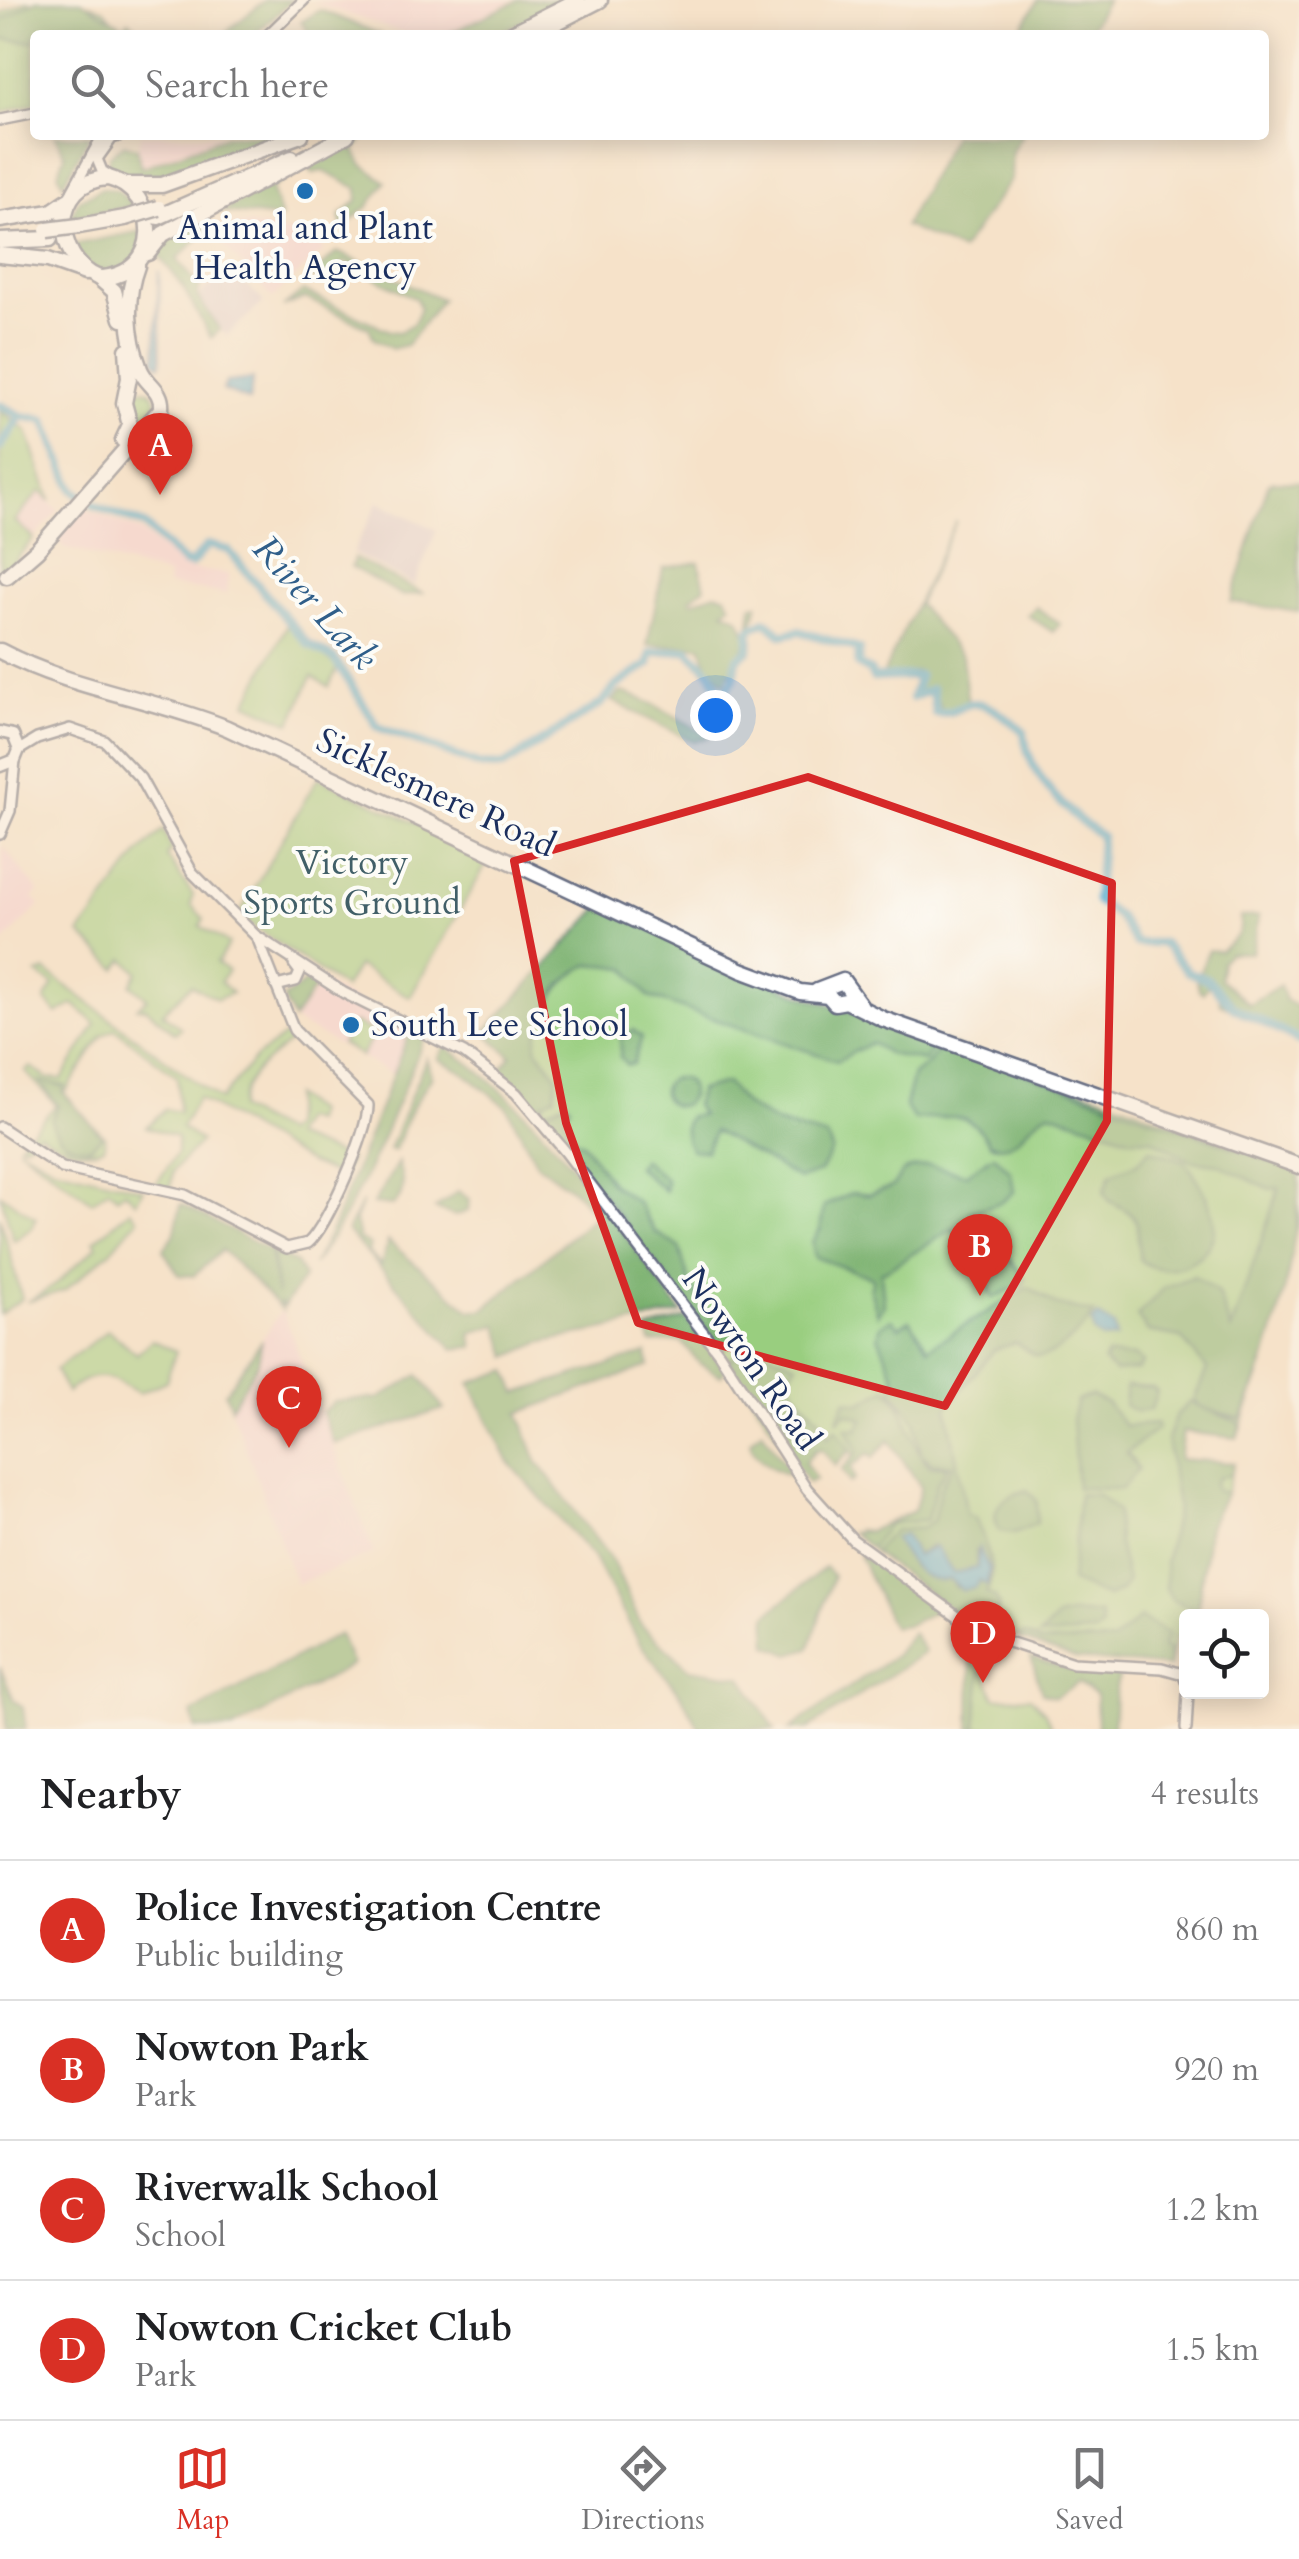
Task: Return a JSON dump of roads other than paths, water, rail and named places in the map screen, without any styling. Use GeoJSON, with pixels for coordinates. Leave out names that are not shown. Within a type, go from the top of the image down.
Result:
{"type":"FeatureCollection","features":[{"type":"Feature","properties":{"kind":"highway"},"geometry":{"type":"LineString","coordinates":[[518,30],[578,0]]}},
{"type":"Feature","properties":{"kind":"highway"},"geometry":{"type":"LineString","coordinates":[[542,30],[600,0]]}},
{"type":"Feature","properties":{"kind":"highway"},"geometry":{"type":"LineString","coordinates":[[0,220],[51,212],[88,181],[162,185],[287,140]]}},
{"type":"Feature","properties":{"kind":"highway"},"geometry":{"type":"LineString","coordinates":[[158,212],[305,140]]}},
{"type":"Feature","properties":{"kind":"highway"},"geometry":{"type":"LineString","coordinates":[[0,241],[126,222],[233,186],[327,140]]}},
{"type":"Feature","properties":{"kind":"highway"},"geometry":{"type":"LineString","coordinates":[[0,256],[48,260],[95,276],[118,276],[140,261],[166,232],[339,140]]}},
{"type":"Feature","properties":{"kind":"highway"},"geometry":{"type":"LineString","coordinates":[[4,580],[162,405],[138,366],[127,304],[147,225],[139,201],[118,181]]}},
{"type":"Feature","properties":{"kind":"highway"},"geometry":{"type":"LineString","coordinates":[[69,196],[64,220],[68,248],[114,291],[122,317],[129,370],[128,433],[88,489]]}},
{"type":"Feature","properties":{"kind":"highway"},"geometry":{"type":"LineString","coordinates":[[0,233],[49,234]]}},
{"type":"Feature","properties":{"kind":"highway"},"geometry":{"type":"LineString","coordinates":[[126,403],[136,386],[152,386]]}},
{"type":"Feature","properties":{"kind":"highway"},"geometry":{"type":"LineString","coordinates":[[126,403],[136,417],[153,416]]}},
{"type":"Feature","properties":{"kind":"highway","name":"Sicklesmere Road"},"geometry":{"type":"LineString","coordinates":[[0,654],[227,728],[700,952],[806,992],[828,991],[835,1003],[853,1001],[883,1019],[1299,1166]]}},
{"type":"Feature","properties":{"kind":"main road"},"geometry":{"type":"LineString","coordinates":[[0,767],[17,755],[4,732]]}},
{"type":"Feature","properties":{"kind":"street"},"geometry":{"type":"LineString","coordinates":[[273,30],[304,0]]}},
{"type":"Feature","properties":{"kind":"street"},"geometry":{"type":"LineString","coordinates":[[0,120],[30,114]]}},
{"type":"Feature","properties":{"kind":"street"},"geometry":{"type":"LineString","coordinates":[[69,196],[108,140]]}},
{"type":"Feature","properties":{"kind":"street"},"geometry":{"type":"LineString","coordinates":[[109,140],[97,163],[118,181]]}},
{"type":"Feature","properties":{"kind":"street","name":"Nowton Road"},"geometry":{"type":"LineString","coordinates":[[4,732],[36,738],[78,730],[122,755],[140,778],[192,872],[255,935],[323,980],[464,1053],[535,1114],[719,1353],[808,1488],[853,1540],[981,1633],[1074,1663],[1162,1668],[1179,1676]]}},
{"type":"Feature","properties":{"kind":"street","name":"Nowton Road"},"geometry":{"type":"LineString","coordinates":[[17,755],[36,738]]}},
{"type":"Feature","properties":{"kind":"street"},"geometry":{"type":"LineString","coordinates":[[0,834],[10,811],[17,755]]}},
{"type":"Feature","properties":{"kind":"street"},"geometry":{"type":"LineString","coordinates":[[0,767],[11,784]]}},
{"type":"Feature","properties":{"kind":"street"},"geometry":{"type":"LineString","coordinates":[[0,1127],[62,1168],[185,1195],[272,1242],[299,1248],[320,1231],[366,1123],[368,1104],[298,1036],[255,935]]}},
{"type":"Feature","properties":{"kind":"street"},"geometry":{"type":"LineString","coordinates":[[268,965],[273,956],[282,956]]}},
{"type":"Feature","properties":{"kind":"street"},"geometry":{"type":"LineString","coordinates":[[292,962],[300,972],[296,980]]}},
{"type":"Feature","properties":{"kind":"street","name":"Nowton Road"},"geometry":{"type":"LineString","coordinates":[[276,986],[296,980],[323,980]]}},
{"type":"Feature","properties":{"kind":"street"},"geometry":{"type":"LineString","coordinates":[[1186,1729],[1188,1699]]}},
{"type":"Feature","properties":{"kind":"water"},"geometry":{"type":"Polygon","coordinates":[[[159,271],[161,364],[159,365],[155,360],[159,271]]]}},
{"type":"Feature","properties":{"kind":"water"},"geometry":{"type":"Polygon","coordinates":[[[253,379],[249,401],[223,390],[226,382],[253,379]]]}},
{"type":"Feature","properties":{"kind":"water"},"geometry":{"type":"Polygon","coordinates":[[[1098,1316],[1114,1326],[1116,1338],[1102,1339],[1094,1333],[1092,1322],[1098,1316]]]}},
{"type":"Feature","properties":{"kind":"water"},"geometry":{"type":"Polygon","coordinates":[[[904,1534],[916,1556],[935,1547],[953,1573],[977,1568],[979,1548],[989,1569],[987,1585],[980,1580],[975,1587],[962,1590],[950,1579],[923,1575],[894,1538],[904,1534]]]}},
{"type":"Feature","properties":{"kind":"waterway"},"geometry":{"type":"LineString","coordinates":[[0,405],[21,416]]}},
{"type":"Feature","properties":{"kind":"waterway","name":"River Lark"},"geometry":{"type":"LineString","coordinates":[[0,447],[21,416],[45,420],[73,490],[94,505],[144,525],[184,563],[191,564],[208,545],[228,550],[308,644],[334,658],[378,727],[480,765],[503,766],[602,703],[616,686],[649,664],[651,653],[688,650],[711,673],[719,691],[725,692],[734,679],[737,659],[749,650],[750,629],[766,621],[782,635],[799,631],[859,649],[858,665],[870,671],[873,678],[919,676],[912,698],[932,689],[935,713],[974,703],[989,707],[1024,732],[1041,778],[1075,816],[1101,836],[1097,901],[1119,917],[1135,943],[1163,943],[1188,972],[1207,979],[1233,1007],[1299,1041]]}},
{"type":"Feature","properties":{"kind":"place","name":"Animal and Plant Health Agency"},"geometry":{"type":"Point","coordinates":[305,191]}},
{"type":"Feature","properties":{"kind":"place","name":"Police Investigation Centre"},"geometry":{"type":"Point","coordinates":[160,495]}},
{"type":"Feature","properties":{"kind":"place","name":"South Lee School"},"geometry":{"type":"Point","coordinates":[351,1025]}},
{"type":"Feature","properties":{"kind":"place","name":"Nowton Park"},"geometry":{"type":"Point","coordinates":[980,1296]}},
{"type":"Feature","properties":{"kind":"place","name":"Riverwalk School"},"geometry":{"type":"Point","coordinates":[289,1448]}},
{"type":"Feature","properties":{"kind":"place","name":"Nowton Cricket Club"},"geometry":{"type":"Point","coordinates":[983,1683]}},
{"type":"Feature","properties":{"kind":"park label","name":"Victory Sports Ground"},"geometry":{"type":"Point","coordinates":[352,883]}}]}
